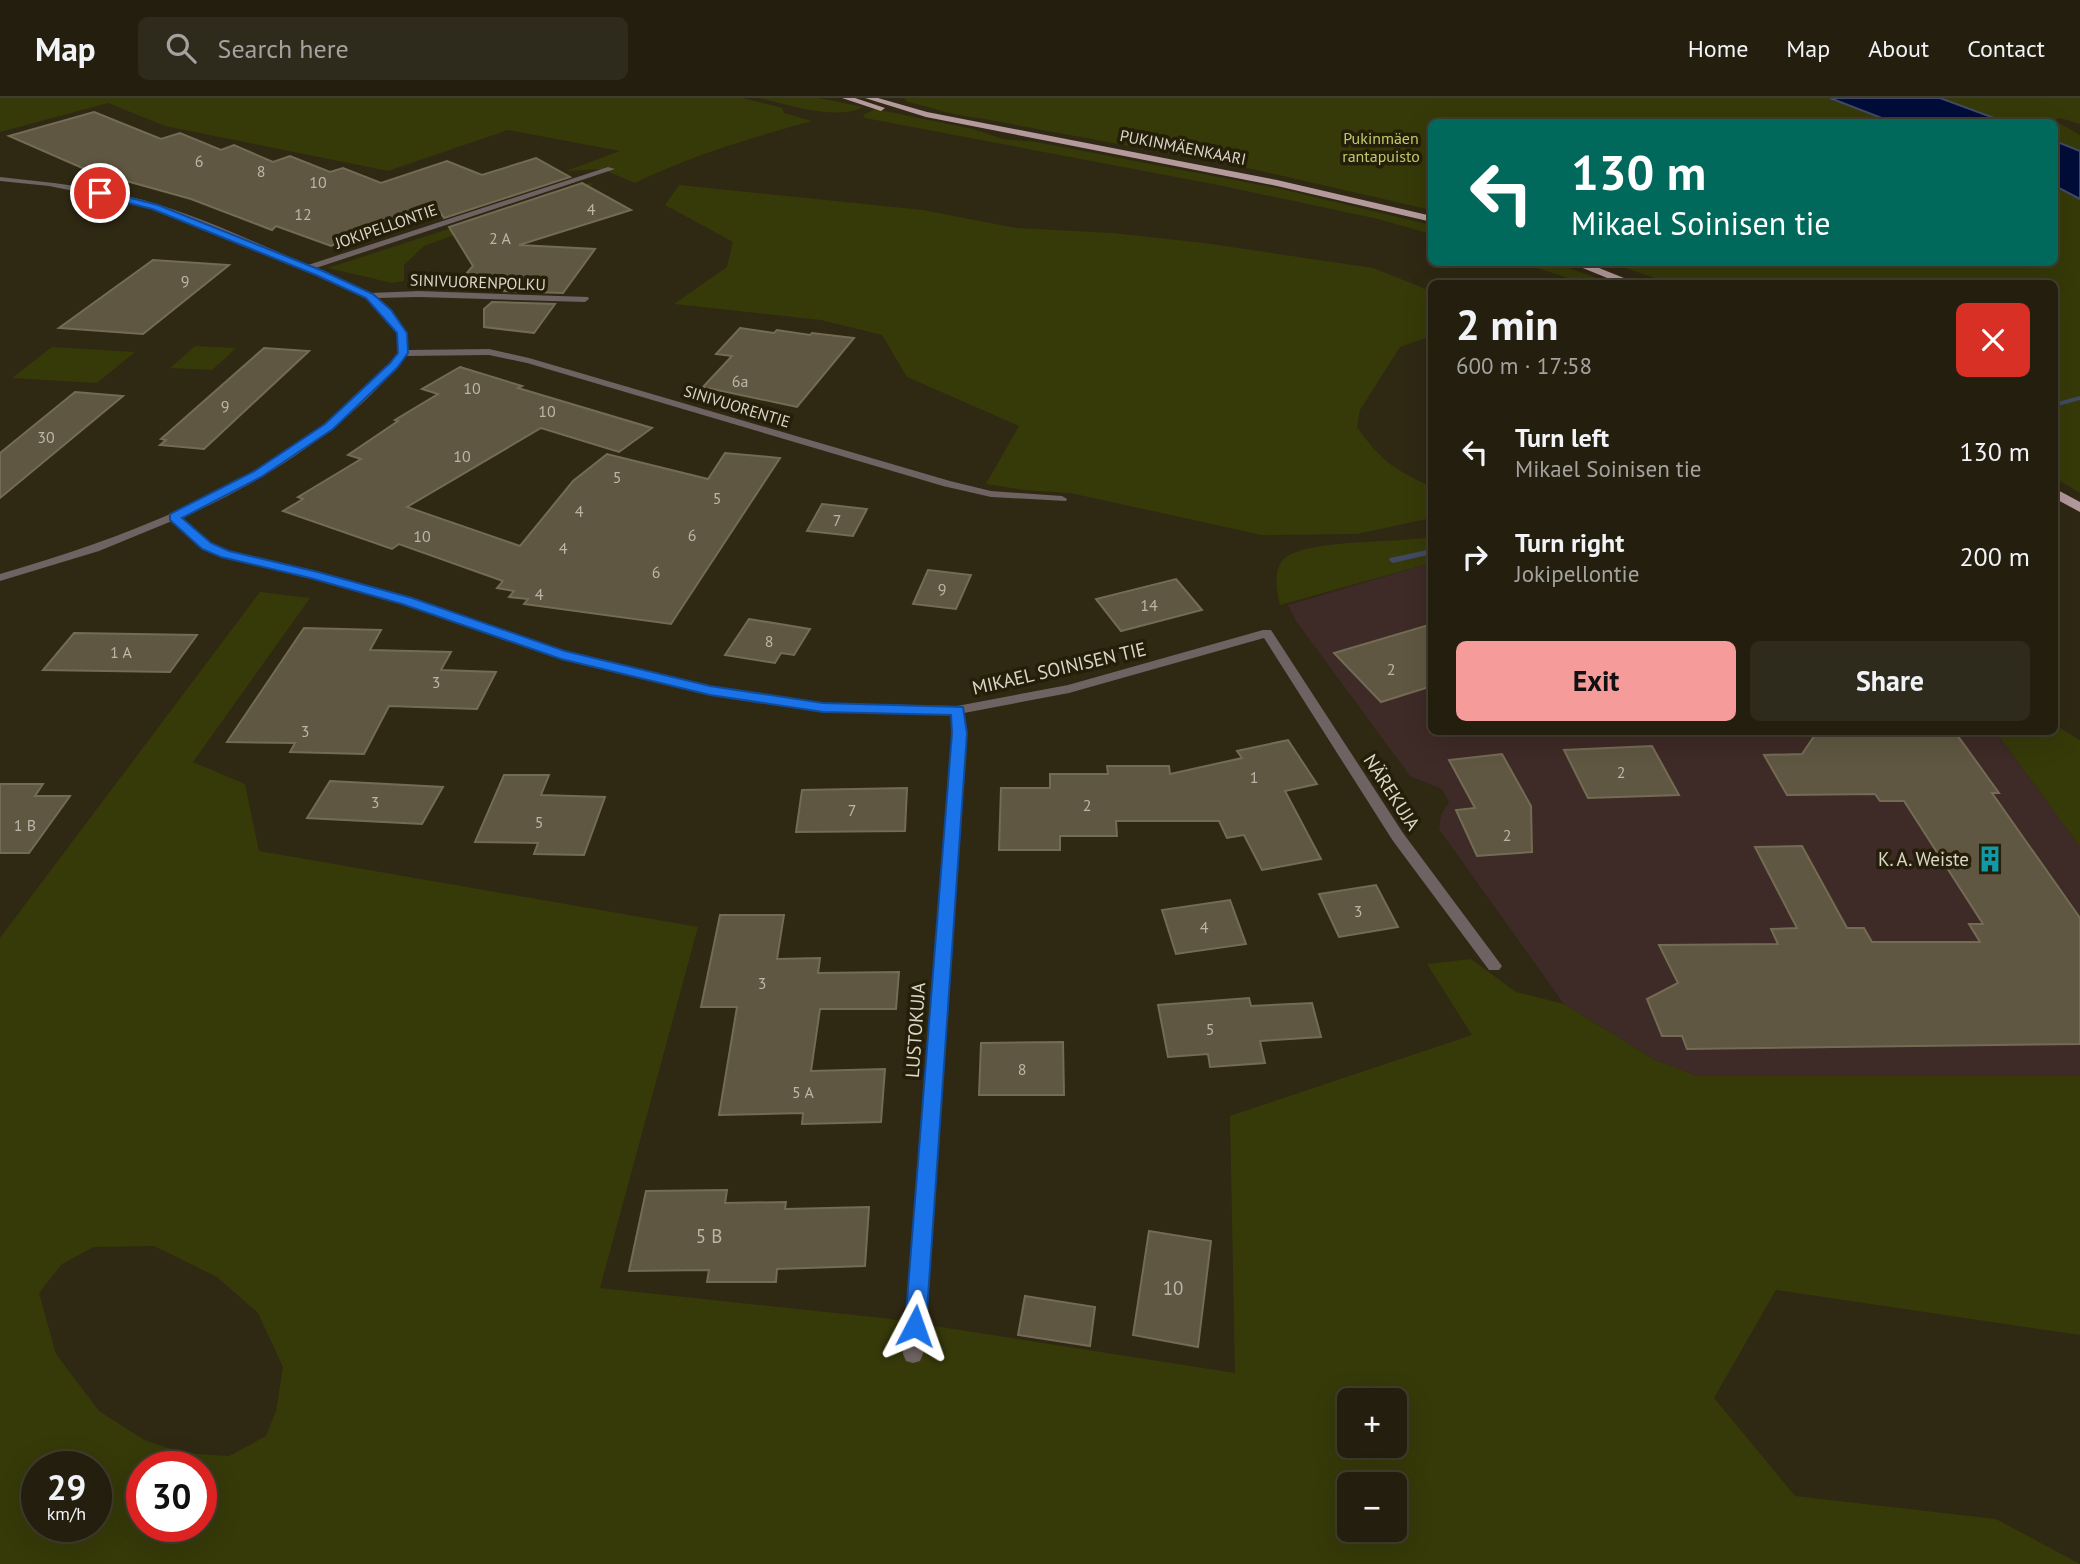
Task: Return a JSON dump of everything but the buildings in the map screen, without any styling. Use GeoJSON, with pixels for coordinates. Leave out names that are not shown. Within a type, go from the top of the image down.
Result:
{"type":"FeatureCollection","features":[{"type":"Feature","properties":{"kind":"main road","name":"PUKINMÄENKAARI"},"geometry":{"type":"LineString","coordinates":[[846,98],[900,111],[1277,183],[1428,218]]}},
{"type":"Feature","properties":{"kind":"main road","name":"PUKINMÄENKAARI"},"geometry":{"type":"LineString","coordinates":[[869,98],[926,114]]}},
{"type":"Feature","properties":{"kind":"main road"},"geometry":{"type":"LineString","coordinates":[[1584,266],[1623,280]]}},
{"type":"Feature","properties":{"kind":"main road"},"geometry":{"type":"LineString","coordinates":[[2058,494],[2080,508]]}},
{"type":"Feature","properties":{"kind":"street","name":"JOKIPELLONTIE"},"geometry":{"type":"LineString","coordinates":[[308,268],[611,169]]}},
{"type":"Feature","properties":{"kind":"street"},"geometry":{"type":"LineString","coordinates":[[0,179],[49,184],[141,202],[308,268]]}},
{"type":"Feature","properties":{"kind":"street","name":"JOKIPELLONTIE"},"geometry":{"type":"LineString","coordinates":[[308,268],[369,296],[387,313],[402,333],[403,353]]}},
{"type":"Feature","properties":{"kind":"street","name":"SINIVUORENPOLKU"},"geometry":{"type":"LineString","coordinates":[[369,296],[419,294],[585,299]]}},
{"type":"Feature","properties":{"kind":"street","name":"SINIVUORENTIE"},"geometry":{"type":"LineString","coordinates":[[403,353],[489,352],[529,361],[947,484],[991,494],[1062,499]]}},
{"type":"Feature","properties":{"kind":"street"},"geometry":{"type":"LineString","coordinates":[[0,578],[174,517],[214,499],[302,447],[377,382],[403,353]]}},
{"type":"Feature","properties":{"kind":"street","name":"MIKAEL SOINISEN TIE"},"geometry":{"type":"LineString","coordinates":[[174,517],[206,546],[225,554],[313,574],[407,601],[591,662],[766,700],[823,707],[957,710],[1069,690],[1267,633]]}},
{"type":"Feature","properties":{"kind":"street","name":"NÄREKUJA"},"geometry":{"type":"LineString","coordinates":[[1267,633],[1398,837],[1494,966]]}},
{"type":"Feature","properties":{"kind":"street","name":"LUSTOKUJA"},"geometry":{"type":"LineString","coordinates":[[913,1354],[960,733],[957,710]]}},
{"type":"Feature","properties":{"kind":"shaded area"},"geometry":{"type":"Polygon","coordinates":[[[1428,564],[1428,735],[1998,735],[2080,847],[2080,1076],[1697,1076],[1655,1060],[1564,1004],[1439,829],[1441,815],[1449,802],[1442,789],[1410,776],[1296,621],[1288,605],[1428,564]]]}},
{"type":"Feature","properties":{"kind":"green space"},"geometry":{"type":"Polygon","coordinates":[[[0,98],[743,98],[782,108],[784,113],[812,121],[700,156],[635,183],[602,169],[566,171],[620,151],[508,130],[388,171],[165,126],[108,103],[0,132],[0,98]]]}},
{"type":"Feature","properties":{"kind":"green space"},"geometry":{"type":"Polygon","coordinates":[[[760,98],[819,98],[863,107],[853,111],[827,112],[760,98]]]}},
{"type":"Feature","properties":{"kind":"green space","name":"Pukinmäen rantapuisto"},"geometry":{"type":"Polygon","coordinates":[[[904,98],[1830,98],[1884,119],[1428,119],[1428,209],[1252,169],[961,115],[907,102],[904,98]]]}},
{"type":"Feature","properties":{"kind":"green space"},"geometry":{"type":"Polygon","coordinates":[[[1940,98],[2080,98],[2080,124],[2060,118],[1997,119],[1940,98]]]}},
{"type":"Feature","properties":{"kind":"green space"},"geometry":{"type":"Polygon","coordinates":[[[875,109],[973,129],[1003,139],[1036,142],[1281,189],[1428,224],[1428,233],[1378,219],[1223,186],[865,118],[863,115],[875,109]]]}},
{"type":"Feature","properties":{"kind":"green space"},"geometry":{"type":"Polygon","coordinates":[[[2058,122],[2080,135],[2080,151],[2058,142],[2058,122]]]}},
{"type":"Feature","properties":{"kind":"green space"},"geometry":{"type":"Polygon","coordinates":[[[590,183],[594,184],[424,246],[404,265],[404,281],[392,283],[328,268],[590,183]]]}},
{"type":"Feature","properties":{"kind":"green space"},"geometry":{"type":"Polygon","coordinates":[[[679,185],[923,210],[1016,228],[1112,233],[1204,243],[1373,268],[1428,290],[1428,337],[1400,347],[1360,410],[1357,427],[1374,449],[1390,463],[1428,486],[1428,519],[1357,534],[1262,535],[1070,493],[986,484],[1019,426],[907,377],[882,335],[821,320],[674,304],[727,267],[733,242],[665,205],[679,185]]]}},
{"type":"Feature","properties":{"kind":"green space"},"geometry":{"type":"Polygon","coordinates":[[[2058,188],[2080,199],[2080,493],[2058,480],[2058,280],[1660,280],[1620,266],[2058,266],[2058,188]]]}},
{"type":"Feature","properties":{"kind":"green space"},"geometry":{"type":"Polygon","coordinates":[[[1530,266],[1563,266],[1603,280],[1575,280],[1530,266]]]}},
{"type":"Feature","properties":{"kind":"green space"},"geometry":{"type":"Polygon","coordinates":[[[195,346],[236,348],[212,370],[170,368],[195,346]]]}},
{"type":"Feature","properties":{"kind":"green space"},"geometry":{"type":"Polygon","coordinates":[[[52,347],[135,352],[97,383],[12,378],[52,347]]]}},
{"type":"Feature","properties":{"kind":"green space"},"geometry":{"type":"Polygon","coordinates":[[[1428,537],[1428,564],[1280,605],[1276,580],[1278,568],[1285,558],[1297,552],[1333,545],[1428,537]]]}},
{"type":"Feature","properties":{"kind":"green space"},"geometry":{"type":"Polygon","coordinates":[[[260,592],[310,598],[193,762],[245,784],[259,851],[698,927],[600,1288],[883,1318],[1235,1373],[1230,1116],[1472,1035],[1427,964],[1471,959],[1516,992],[1564,1004],[1655,1060],[1697,1076],[2080,1076],[2080,1335],[1776,1290],[1714,1398],[1795,1496],[1996,1519],[2080,1564],[0,1564],[0,938],[260,592]],[[154,1246],[94,1247],[62,1264],[39,1293],[56,1354],[99,1411],[144,1440],[177,1451],[126,1451],[126,1542],[217,1542],[217,1455],[229,1456],[266,1436],[276,1411],[283,1367],[258,1313],[217,1277],[154,1246]]]}},
{"type":"Feature","properties":{"kind":"green space"},"geometry":{"type":"Polygon","coordinates":[[[2058,727],[2080,740],[2080,847],[1998,735],[2058,735],[2058,727]]]}},
{"type":"Feature","properties":{"kind":"water"},"geometry":{"type":"Polygon","coordinates":[[[1830,98],[1940,98],[1997,119],[1884,119],[1830,98]]]}},
{"type":"Feature","properties":{"kind":"water"},"geometry":{"type":"Polygon","coordinates":[[[2058,142],[2080,151],[2080,199],[2058,188],[2058,142]]]}},
{"type":"Feature","properties":{"kind":"waterway"},"geometry":{"type":"LineString","coordinates":[[2058,404],[2080,398]]}},
{"type":"Feature","properties":{"kind":"waterway"},"geometry":{"type":"LineString","coordinates":[[1393,560],[1428,552]]}},
{"type":"Feature","properties":{"kind":"place","name":"K. A. Weiste"},"geometry":{"type":"Point","coordinates":[1990,859]}},
{"type":"Feature","properties":{"kind":"route"},"geometry":{"type":"LineString","coordinates":[[100,193],[155,207],[320,273],[369,296],[387,313],[402,333],[403,353],[394,366],[329,426],[302,447],[257,474],[214,499],[174,517],[206,546],[225,554],[313,574],[407,601],[561,654],[710,690],[823,707],[957,710],[960,733],[915,1326]]}}]}
